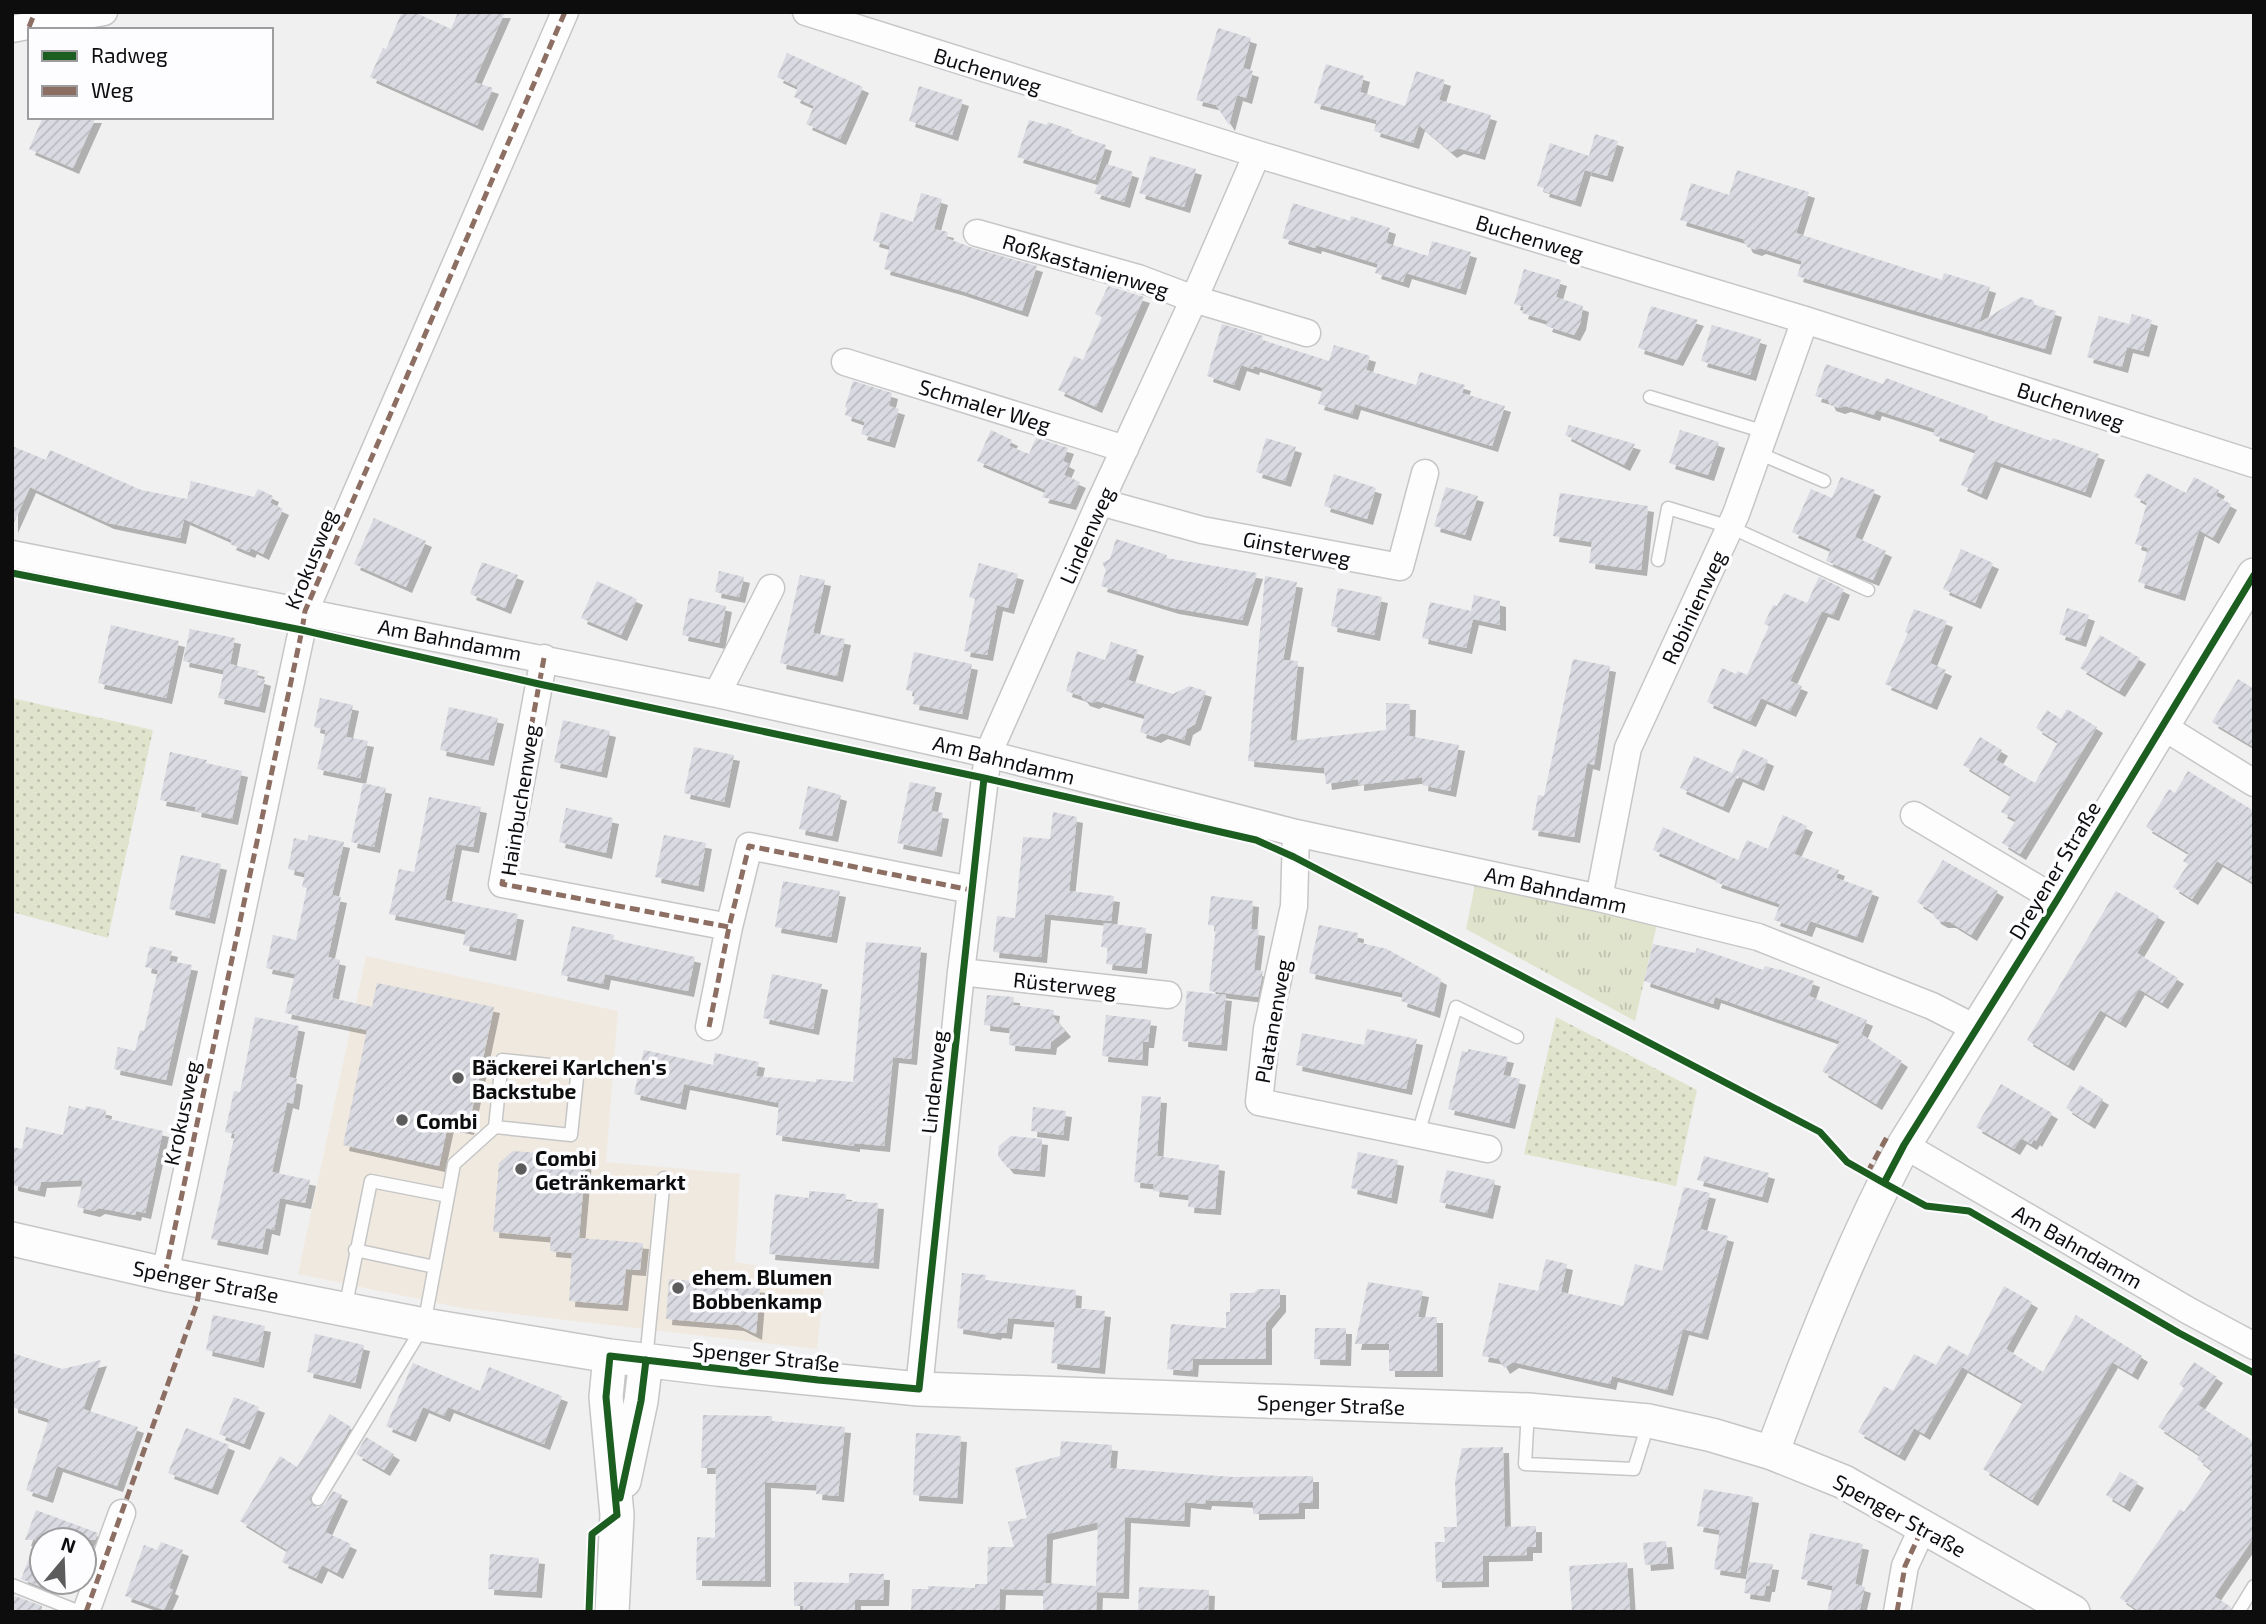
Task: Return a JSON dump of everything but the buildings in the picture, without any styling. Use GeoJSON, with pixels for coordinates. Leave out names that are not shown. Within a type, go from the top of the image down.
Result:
{"type":"FeatureCollection","features":[{"type":"Feature","properties":{"kind":"street"},"geometry":{"type":"LineString","coordinates":[[12,29],[104,12]]}},
{"type":"Feature","properties":{"kind":"street","name":"Krokusweg"},"geometry":{"type":"LineString","coordinates":[[165,1274],[304,611],[565,12]]}},
{"type":"Feature","properties":{"kind":"street","name":"Buchenweg"},"geometry":{"type":"LineString","coordinates":[[806,12],[1257,154],[1805,320],[2254,464]]}},
{"type":"Feature","properties":{"kind":"street","name":"Lindenweg"},"geometry":{"type":"LineString","coordinates":[[919,1389],[961,972],[988,754],[1257,154]]}},
{"type":"Feature","properties":{"kind":"street","name":"Roßkastanienweg"},"geometry":{"type":"LineString","coordinates":[[977,233],[1138,278],[1194,299],[1307,333]]}},
{"type":"Feature","properties":{"kind":"street","name":"Robinienweg"},"geometry":{"type":"LineString","coordinates":[[1600,898],[1628,748],[1730,527],[1805,320]]}},
{"type":"Feature","properties":{"kind":"street","name":"Schmaler Weg"},"geometry":{"type":"LineString","coordinates":[[845,362],[1125,449]]}},
{"type":"Feature","properties":{"kind":"street","name":"Ginsterweg"},"geometry":{"type":"LineString","coordinates":[[1100,502],[1202,530],[1400,567],[1426,473]]}},
{"type":"Feature","properties":{"kind":"street","name":"Am Bahndamm"},"geometry":{"type":"LineString","coordinates":[[12,554],[717,694],[988,754],[1296,833],[1600,898],[1758,937],[1933,1006],[1978,1029]]}},
{"type":"Feature","properties":{"kind":"street","name":"Dreyener Straße"},"geometry":{"type":"LineString","coordinates":[[1772,1452],[1836,1290],[1904,1145],[1978,1029],[2254,575]]}},
{"type":"Feature","properties":{"kind":"street"},"geometry":{"type":"LineString","coordinates":[[717,694],[771,588]]}},
{"type":"Feature","properties":{"kind":"street","name":"Hainbuchenweg"},"geometry":{"type":"LineString","coordinates":[[544,658],[502,884],[729,927]]}},
{"type":"Feature","properties":{"kind":"street"},"geometry":{"type":"LineString","coordinates":[[2162,726],[2254,783]]}},
{"type":"Feature","properties":{"kind":"street"},"geometry":{"type":"LineString","coordinates":[[1914,815],[2057,900]]}},
{"type":"Feature","properties":{"kind":"street","name":"Platanenweg"},"geometry":{"type":"LineString","coordinates":[[1296,833],[1294,906],[1267,1029],[1259,1102],[1488,1149]]}},
{"type":"Feature","properties":{"kind":"street"},"geometry":{"type":"LineString","coordinates":[[709,1027],[749,846],[971,890]]}},
{"type":"Feature","properties":{"kind":"street","name":"Rüsterweg"},"geometry":{"type":"LineString","coordinates":[[961,972],[1168,995]]}},
{"type":"Feature","properties":{"kind":"street","name":"Am Bahndamm"},"geometry":{"type":"LineString","coordinates":[[1904,1145],[2254,1346]]}},
{"type":"Feature","properties":{"kind":"street","name":"Spenger Straße"},"geometry":{"type":"LineString","coordinates":[[12,1239],[165,1274],[424,1325],[610,1356],[818,1380],[919,1389],[1528,1410],[1649,1421],[1772,1452],[1843,1482],[2073,1612]]}},
{"type":"Feature","properties":{"kind":"street"},"geometry":{"type":"LineString","coordinates":[[610,1356],[606,1397],[617,1515],[612,1612]]}},
{"type":"Feature","properties":{"kind":"street"},"geometry":{"type":"LineString","coordinates":[[617,1515],[641,1401],[646,1360]]}},
{"type":"Feature","properties":{"kind":"street"},"geometry":{"type":"LineString","coordinates":[[86,1612],[121,1513]]}},
{"type":"Feature","properties":{"kind":"street"},"geometry":{"type":"LineString","coordinates":[[1897,1612],[1905,1566],[1923,1527]]}},
{"type":"Feature","properties":{"kind":"lane"},"geometry":{"type":"LineString","coordinates":[[1650,397],[1761,442],[1824,481]]}},
{"type":"Feature","properties":{"kind":"lane"},"geometry":{"type":"LineString","coordinates":[[1658,560],[1668,508],[1730,527],[1868,590]]}},
{"type":"Feature","properties":{"kind":"lane"},"geometry":{"type":"LineString","coordinates":[[1418,1134],[1456,1007],[1517,1037]]}},
{"type":"Feature","properties":{"kind":"lane"},"geometry":{"type":"LineString","coordinates":[[318,1499],[424,1325],[454,1164],[495,1126],[502,1060],[578,1068],[571,1135],[495,1126]]}},
{"type":"Feature","properties":{"kind":"lane"},"geometry":{"type":"LineString","coordinates":[[646,1360],[664,1178]]}},
{"type":"Feature","properties":{"kind":"lane"},"geometry":{"type":"LineString","coordinates":[[345,1309],[371,1181],[448,1196]]}},
{"type":"Feature","properties":{"kind":"lane"},"geometry":{"type":"LineString","coordinates":[[355,1250],[435,1267]]}},
{"type":"Feature","properties":{"kind":"lane"},"geometry":{"type":"LineString","coordinates":[[1528,1410],[1525,1464],[1634,1469],[1649,1421]]}},
{"type":"Feature","properties":{"kind":"lane"},"geometry":{"type":"LineString","coordinates":[[12,1586],[80,1612]]}},
{"type":"Feature","properties":{"kind":"lane"},"geometry":{"type":"LineString","coordinates":[[2238,1612],[2254,1586]]}},
{"type":"Feature","properties":{"kind":"shaded area"},"geometry":{"type":"Polygon","coordinates":[[[366,956],[618,1011],[606,1162],[740,1174],[735,1262],[825,1277],[817,1349],[462,1308],[298,1274],[366,956]]]}},
{"type":"Feature","properties":{"kind":"green space"},"geometry":{"type":"Polygon","coordinates":[[[12,698],[153,730],[108,938],[12,912],[12,698]]]}},
{"type":"Feature","properties":{"kind":"green space"},"geometry":{"type":"Polygon","coordinates":[[[1475,885],[1657,924],[1635,1021],[1466,929],[1475,885]]]}},
{"type":"Feature","properties":{"kind":"green space"},"geometry":{"type":"Polygon","coordinates":[[[1556,1017],[1697,1090],[1676,1186],[1524,1154],[1556,1017]]]}},
{"type":"Feature","properties":{"kind":"marked path"},"geometry":{"type":"LineString","coordinates":[[29,27],[35,12]]}},
{"type":"Feature","properties":{"kind":"marked path"},"geometry":{"type":"LineString","coordinates":[[165,1274],[305,611],[565,12]]}},
{"type":"Feature","properties":{"kind":"marked path"},"geometry":{"type":"LineString","coordinates":[[544,658],[502,884],[729,927],[749,846],[971,890]]}},
{"type":"Feature","properties":{"kind":"marked path"},"geometry":{"type":"LineString","coordinates":[[709,1027],[729,927]]}},
{"type":"Feature","properties":{"kind":"marked path"},"geometry":{"type":"LineString","coordinates":[[1867,1173],[1887,1137]]}},
{"type":"Feature","properties":{"kind":"marked path"},"geometry":{"type":"LineString","coordinates":[[86,1612],[197,1303],[201,1280]]}},
{"type":"Feature","properties":{"kind":"marked path"},"geometry":{"type":"LineString","coordinates":[[1897,1612],[1905,1566],[1923,1527]]}},
{"type":"Feature","properties":{"kind":"cycle path"},"geometry":{"type":"LineString","coordinates":[[12,573],[302,630],[1256,840],[1294,857],[1820,1132],[1847,1162],[1926,1206],[1969,1211],[2179,1333],[2254,1373]]}},
{"type":"Feature","properties":{"kind":"cycle path"},"geometry":{"type":"LineString","coordinates":[[1884,1183],[1904,1145],[2057,900],[2254,575]]}},
{"type":"Feature","properties":{"kind":"cycle path"},"geometry":{"type":"LineString","coordinates":[[617,1515],[606,1397],[610,1356],[919,1389],[984,778]]}},
{"type":"Feature","properties":{"kind":"cycle path"},"geometry":{"type":"LineString","coordinates":[[620,1498],[641,1401],[646,1360]]}},
{"type":"Feature","properties":{"kind":"cycle path"},"geometry":{"type":"LineString","coordinates":[[589,1612],[592,1534],[617,1515]]}},
{"type":"Feature","properties":{"kind":"place","name":"Bäckerei Karlchen's Backstube"},"geometry":{"type":"Point","coordinates":[458,1078]}},
{"type":"Feature","properties":{"kind":"place","name":"Combi"},"geometry":{"type":"Point","coordinates":[402,1120]}},
{"type":"Feature","properties":{"kind":"place","name":"Combi Getränkemarkt"},"geometry":{"type":"Point","coordinates":[521,1169]}},
{"type":"Feature","properties":{"kind":"place","name":"ehem. Blumen Bobbenkamp"},"geometry":{"type":"Point","coordinates":[678,1288]}}]}
